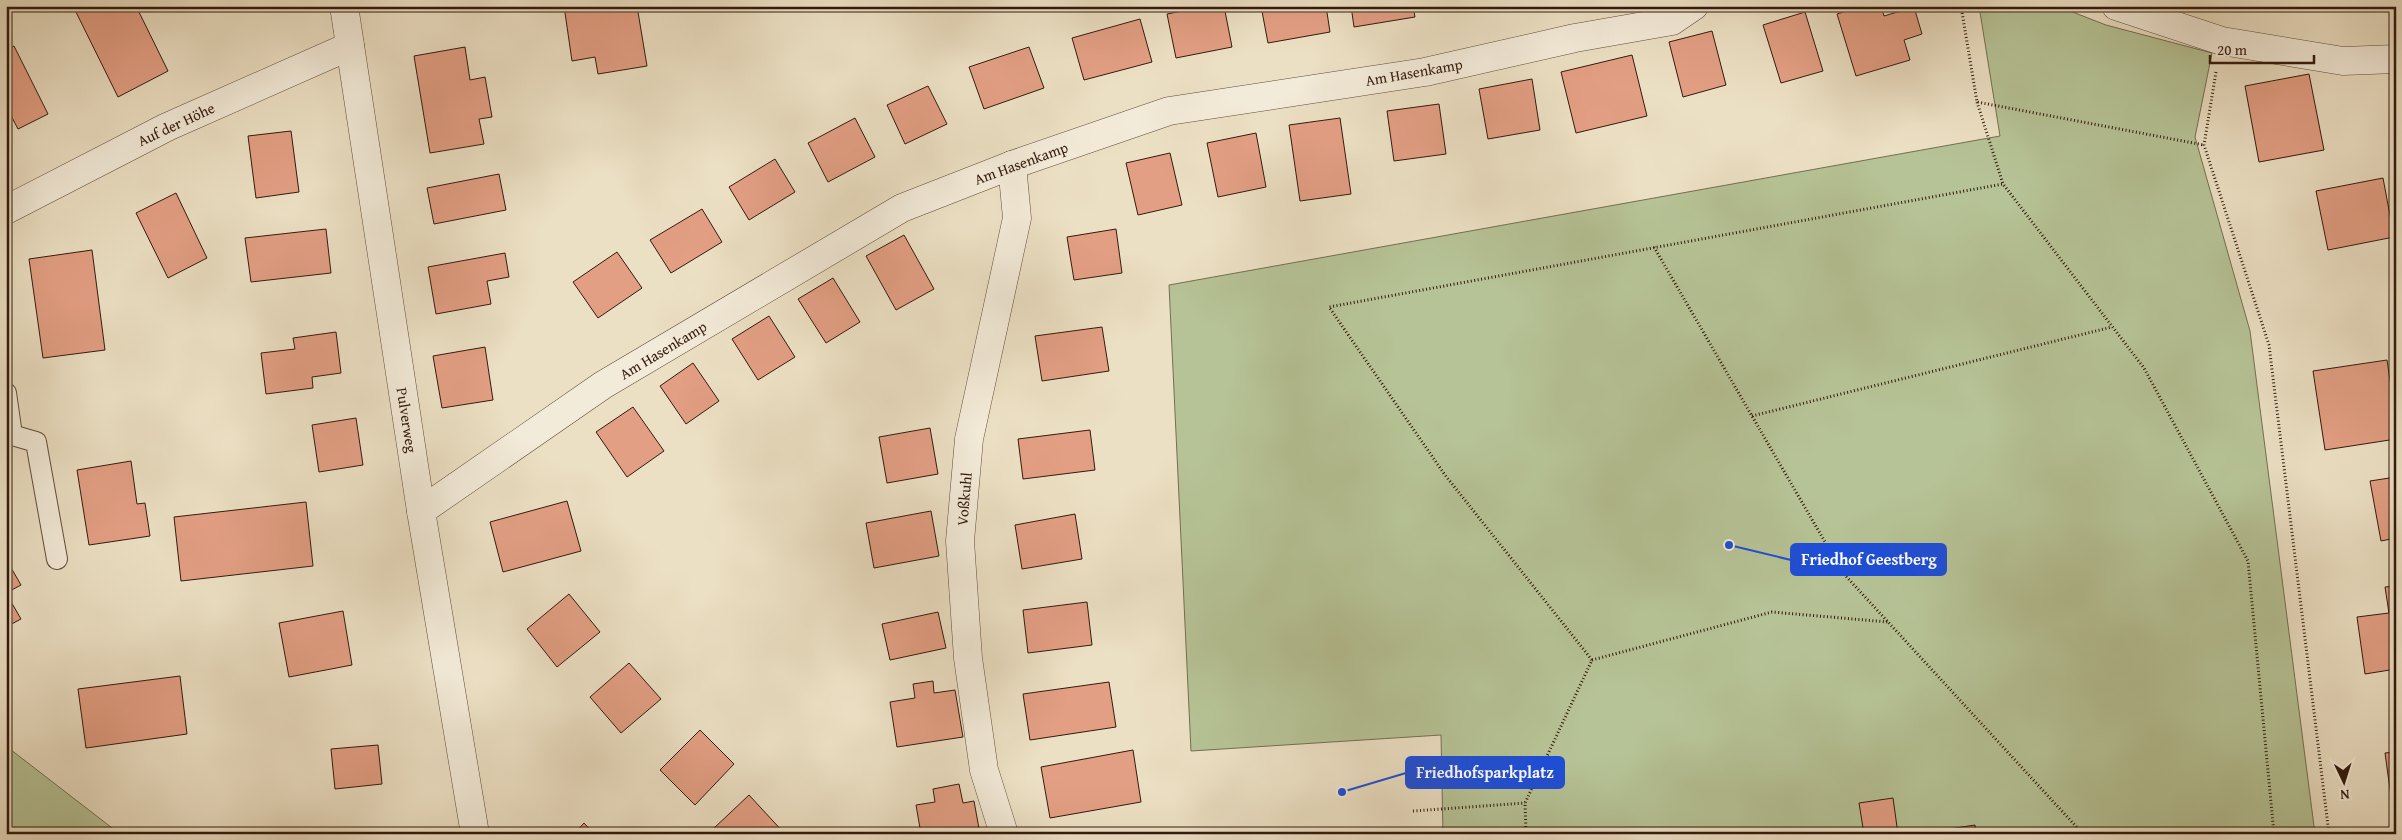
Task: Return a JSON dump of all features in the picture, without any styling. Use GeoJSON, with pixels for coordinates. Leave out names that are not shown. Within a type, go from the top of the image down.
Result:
{"type":"FeatureCollection","features":[{"type":"Feature","properties":{"kind":"street","name":"Pulverweg"},"geometry":{"type":"LineString","coordinates":[[344,6],[421,511],[475,834]]}},
{"type":"Feature","properties":{"kind":"street","name":"Am Hasenkamp"},"geometry":{"type":"LineString","coordinates":[[421,511],[603,385],[902,208],[1012,165],[1169,111],[1425,72],[1575,38],[1672,21],[1694,6]]}},
{"type":"Feature","properties":{"kind":"street"},"geometry":{"type":"LineString","coordinates":[[2116,6],[2222,41],[2343,61],[2396,59]]}},
{"type":"Feature","properties":{"kind":"street","name":"Auf der Höhe"},"geometry":{"type":"LineString","coordinates":[[6,210],[167,127],[350,46]]}},
{"type":"Feature","properties":{"kind":"street","name":"Voßkuhl"},"geometry":{"type":"LineString","coordinates":[[1004,834],[984,770],[968,658],[960,541],[969,439],[1016,218],[1012,165]]}},
{"type":"Feature","properties":{"kind":"lane"},"geometry":{"type":"LineString","coordinates":[[6,394],[12,435],[36,442],[57,559]]}},
{"type":"Feature","properties":{"kind":"path"},"geometry":{"type":"LineString","coordinates":[[1960,6],[1977,102],[2003,184],[2144,368],[2248,561],[2274,834]]}},
{"type":"Feature","properties":{"kind":"path"},"geometry":{"type":"LineString","coordinates":[[2222,41],[2204,145],[2269,345],[2329,834]]}},
{"type":"Feature","properties":{"kind":"path"},"geometry":{"type":"LineString","coordinates":[[1977,102],[2204,145]]}},
{"type":"Feature","properties":{"kind":"path"},"geometry":{"type":"LineString","coordinates":[[1592,660],[1445,475],[1329,307],[2003,184]]}},
{"type":"Feature","properties":{"kind":"path"},"geometry":{"type":"LineString","coordinates":[[1654,247],[1844,573],[2083,834]]}},
{"type":"Feature","properties":{"kind":"path"},"geometry":{"type":"LineString","coordinates":[[1752,416],[2112,327]]}},
{"type":"Feature","properties":{"kind":"path"},"geometry":{"type":"LineString","coordinates":[[1526,834],[1525,803],[1592,660],[1772,612],[1889,622]]}},
{"type":"Feature","properties":{"kind":"path"},"geometry":{"type":"LineString","coordinates":[[1413,811],[1525,803]]}},
{"type":"Feature","properties":{"kind":"green space"},"geometry":{"type":"Polygon","coordinates":[[[1979,6],[2057,6],[2106,25],[2212,53],[2195,137],[2250,331],[2315,834],[1443,834],[1441,735],[1191,751],[1169,285],[2000,136],[1979,6]]]}},
{"type":"Feature","properties":{"kind":"green space"},"geometry":{"type":"Polygon","coordinates":[[[6,746],[116,831],[113,834],[6,834],[6,746]]]}},
{"type":"Feature","properties":{"kind":"building"},"geometry":{"type":"Polygon","coordinates":[[[73,6],[136,6],[168,71],[118,97],[73,6]]]}},
{"type":"Feature","properties":{"kind":"building"},"geometry":{"type":"Polygon","coordinates":[[[564,6],[637,6],[647,66],[598,74],[595,57],[572,61],[564,6]]]}},
{"type":"Feature","properties":{"kind":"building"},"geometry":{"type":"Polygon","coordinates":[[[1207,6],[1224,6],[1232,47],[1176,58],[1167,14],[1207,6]]]}},
{"type":"Feature","properties":{"kind":"building"},"geometry":{"type":"Polygon","coordinates":[[[1261,6],[1326,6],[1330,32],[1268,43],[1261,6]]]}},
{"type":"Feature","properties":{"kind":"building"},"geometry":{"type":"Polygon","coordinates":[[[1351,6],[1413,6],[1415,17],[1354,27],[1351,6]]]}},
{"type":"Feature","properties":{"kind":"building"},"geometry":{"type":"Polygon","coordinates":[[[1862,6],[1881,6],[1884,16],[1914,7],[1922,34],[1904,40],[1910,60],[1856,76],[1837,14],[1862,6]]]}},
{"type":"Feature","properties":{"kind":"building"},"geometry":{"type":"Polygon","coordinates":[[[2299,6],[2347,6],[2299,10],[2299,6]]]}},
{"type":"Feature","properties":{"kind":"building"},"geometry":{"type":"Polygon","coordinates":[[[1805,12],[1823,71],[1781,83],[1763,25],[1805,12]]]}},
{"type":"Feature","properties":{"kind":"building"},"geometry":{"type":"Polygon","coordinates":[[[1140,19],[1152,62],[1084,80],[1072,38],[1140,19]]]}},
{"type":"Feature","properties":{"kind":"building"},"geometry":{"type":"Polygon","coordinates":[[[1712,31],[1726,85],[1683,97],[1669,42],[1712,31]]]}},
{"type":"Feature","properties":{"kind":"building"},"geometry":{"type":"Polygon","coordinates":[[[14,46],[48,114],[18,129],[6,106],[6,50],[14,46]]]}},
{"type":"Feature","properties":{"kind":"building"},"geometry":{"type":"Polygon","coordinates":[[[465,47],[470,80],[485,77],[492,117],[479,119],[484,144],[430,153],[414,56],[465,47]]]}},
{"type":"Feature","properties":{"kind":"building"},"geometry":{"type":"Polygon","coordinates":[[[1029,47],[1044,88],[984,109],[969,67],[1029,47]]]}},
{"type":"Feature","properties":{"kind":"building"},"geometry":{"type":"Polygon","coordinates":[[[1632,55],[1647,116],[1576,133],[1561,72],[1632,55]]]}},
{"type":"Feature","properties":{"kind":"building"},"geometry":{"type":"Polygon","coordinates":[[[2309,74],[2324,150],[2259,162],[2245,86],[2309,74]]]}},
{"type":"Feature","properties":{"kind":"building"},"geometry":{"type":"Polygon","coordinates":[[[1532,79],[1540,130],[1488,139],[1479,89],[1532,79]]]}},
{"type":"Feature","properties":{"kind":"building"},"geometry":{"type":"Polygon","coordinates":[[[928,86],[947,124],[905,144],[887,105],[928,86]]]}},
{"type":"Feature","properties":{"kind":"building"},"geometry":{"type":"Polygon","coordinates":[[[1439,104],[1446,154],[1394,161],[1387,111],[1439,104]]]}},
{"type":"Feature","properties":{"kind":"building"},"geometry":{"type":"Polygon","coordinates":[[[855,118],[875,157],[828,182],[808,143],[855,118]]]}},
{"type":"Feature","properties":{"kind":"building"},"geometry":{"type":"Polygon","coordinates":[[[1340,118],[1351,194],[1300,201],[1289,125],[1340,118]]]}},
{"type":"Feature","properties":{"kind":"building"},"geometry":{"type":"Polygon","coordinates":[[[291,131],[299,192],[256,198],[248,136],[291,131]]]}},
{"type":"Feature","properties":{"kind":"building"},"geometry":{"type":"Polygon","coordinates":[[[1256,133],[1266,187],[1218,197],[1207,143],[1256,133]]]}},
{"type":"Feature","properties":{"kind":"building"},"geometry":{"type":"Polygon","coordinates":[[[1170,153],[1182,205],[1138,215],[1126,163],[1170,153]]]}},
{"type":"Feature","properties":{"kind":"building"},"geometry":{"type":"Polygon","coordinates":[[[775,159],[795,192],[749,220],[729,187],[775,159]]]}},
{"type":"Feature","properties":{"kind":"building"},"geometry":{"type":"Polygon","coordinates":[[[499,174],[506,210],[434,224],[427,188],[499,174]]]}},
{"type":"Feature","properties":{"kind":"building"},"geometry":{"type":"Polygon","coordinates":[[[2383,178],[2394,237],[2328,250],[2316,191],[2383,178]]]}},
{"type":"Feature","properties":{"kind":"building"},"geometry":{"type":"Polygon","coordinates":[[[176,193],[207,258],[168,278],[136,213],[176,193]]]}},
{"type":"Feature","properties":{"kind":"building"},"geometry":{"type":"Polygon","coordinates":[[[702,209],[722,242],[671,273],[650,240],[702,209]]]}},
{"type":"Feature","properties":{"kind":"building"},"geometry":{"type":"Polygon","coordinates":[[[326,229],[331,273],[251,282],[245,238],[326,229]]]}},
{"type":"Feature","properties":{"kind":"building"},"geometry":{"type":"Polygon","coordinates":[[[1116,229],[1122,273],[1074,280],[1067,237],[1116,229]]]}},
{"type":"Feature","properties":{"kind":"building"},"geometry":{"type":"Polygon","coordinates":[[[904,235],[934,289],[896,310],[866,256],[904,235]]]}},
{"type":"Feature","properties":{"kind":"building"},"geometry":{"type":"Polygon","coordinates":[[[92,250],[105,350],[43,358],[29,259],[92,250]]]}},
{"type":"Feature","properties":{"kind":"building"},"geometry":{"type":"Polygon","coordinates":[[[617,252],[642,288],[598,318],[573,282],[617,252]]]}},
{"type":"Feature","properties":{"kind":"building"},"geometry":{"type":"Polygon","coordinates":[[[505,253],[509,277],[487,281],[491,304],[436,314],[428,267],[505,253]]]}},
{"type":"Feature","properties":{"kind":"building"},"geometry":{"type":"Polygon","coordinates":[[[833,278],[860,322],[826,343],[798,299],[833,278]]]}},
{"type":"Feature","properties":{"kind":"building"},"geometry":{"type":"Polygon","coordinates":[[[769,316],[795,357],[758,380],[732,339],[769,316]]]}},
{"type":"Feature","properties":{"kind":"building"},"geometry":{"type":"Polygon","coordinates":[[[1102,327],[1109,371],[1042,381],[1035,336],[1102,327]]]}},
{"type":"Feature","properties":{"kind":"building"},"geometry":{"type":"Polygon","coordinates":[[[336,332],[341,373],[312,377],[313,388],[266,394],[261,353],[295,349],[293,338],[336,332]]]}},
{"type":"Feature","properties":{"kind":"building"},"geometry":{"type":"Polygon","coordinates":[[[485,347],[493,400],[442,408],[433,356],[485,347]]]}},
{"type":"Feature","properties":{"kind":"building"},"geometry":{"type":"Polygon","coordinates":[[[2387,360],[2396,420],[2396,439],[2325,450],[2313,371],[2387,360]]]}},
{"type":"Feature","properties":{"kind":"building"},"geometry":{"type":"Polygon","coordinates":[[[693,363],[719,401],[686,424],[660,386],[693,363]]]}},
{"type":"Feature","properties":{"kind":"building"},"geometry":{"type":"Polygon","coordinates":[[[633,407],[664,451],[627,477],[596,432],[633,407]]]}},
{"type":"Feature","properties":{"kind":"building"},"geometry":{"type":"Polygon","coordinates":[[[356,418],[363,465],[319,472],[312,425],[356,418]]]}},
{"type":"Feature","properties":{"kind":"building"},"geometry":{"type":"Polygon","coordinates":[[[930,428],[938,474],[887,483],[879,437],[930,428]]]}},
{"type":"Feature","properties":{"kind":"building"},"geometry":{"type":"Polygon","coordinates":[[[1090,430],[1095,470],[1023,479],[1018,439],[1090,430]]]}},
{"type":"Feature","properties":{"kind":"building"},"geometry":{"type":"Polygon","coordinates":[[[131,461],[137,504],[145,503],[150,536],[89,545],[77,470],[131,461]]]}},
{"type":"Feature","properties":{"kind":"building"},"geometry":{"type":"Polygon","coordinates":[[[2396,477],[2396,538],[2381,541],[2370,481],[2396,477]]]}},
{"type":"Feature","properties":{"kind":"building"},"geometry":{"type":"Polygon","coordinates":[[[567,501],[581,551],[503,572],[490,522],[567,501]]]}},
{"type":"Feature","properties":{"kind":"building"},"geometry":{"type":"Polygon","coordinates":[[[306,502],[313,566],[181,581],[174,517],[306,502]]]}},
{"type":"Feature","properties":{"kind":"building"},"geometry":{"type":"Polygon","coordinates":[[[931,511],[939,556],[874,568],[866,523],[931,511]]]}},
{"type":"Feature","properties":{"kind":"building"},"geometry":{"type":"Polygon","coordinates":[[[1075,514],[1082,559],[1022,569],[1015,525],[1075,514]]]}},
{"type":"Feature","properties":{"kind":"building"},"geometry":{"type":"Polygon","coordinates":[[[6,559],[21,585],[6,593],[6,559]]]}},
{"type":"Feature","properties":{"kind":"building"},"geometry":{"type":"Polygon","coordinates":[[[2396,586],[2396,669],[2365,674],[2357,617],[2389,613],[2385,587],[2396,586]]]}},
{"type":"Feature","properties":{"kind":"building"},"geometry":{"type":"Polygon","coordinates":[[[6,593],[21,619],[6,627],[6,593]]]}},
{"type":"Feature","properties":{"kind":"building"},"geometry":{"type":"Polygon","coordinates":[[[569,594],[600,632],[557,667],[527,629],[569,594]]]}},
{"type":"Feature","properties":{"kind":"building"},"geometry":{"type":"Polygon","coordinates":[[[1087,602],[1092,645],[1028,653],[1023,610],[1087,602]]]}},
{"type":"Feature","properties":{"kind":"building"},"geometry":{"type":"Polygon","coordinates":[[[343,611],[352,665],[289,677],[279,623],[343,611]]]}},
{"type":"Feature","properties":{"kind":"building"},"geometry":{"type":"Polygon","coordinates":[[[938,612],[946,648],[890,660],[882,624],[938,612]]]}},
{"type":"Feature","properties":{"kind":"building"},"geometry":{"type":"Polygon","coordinates":[[[629,663],[661,699],[621,733],[590,697],[629,663]]]}},
{"type":"Feature","properties":{"kind":"building"},"geometry":{"type":"Polygon","coordinates":[[[180,676],[187,734],[86,748],[78,689],[180,676]]]}},
{"type":"Feature","properties":{"kind":"building"},"geometry":{"type":"Polygon","coordinates":[[[933,681],[934,693],[955,690],[963,737],[897,747],[890,702],[915,698],[913,684],[933,681]]]}},
{"type":"Feature","properties":{"kind":"building"},"geometry":{"type":"Polygon","coordinates":[[[1109,682],[1116,727],[1030,740],[1023,694],[1109,682]]]}},
{"type":"Feature","properties":{"kind":"building"},"geometry":{"type":"Polygon","coordinates":[[[700,730],[734,764],[695,805],[660,770],[700,730]]]}},
{"type":"Feature","properties":{"kind":"building"},"geometry":{"type":"Polygon","coordinates":[[[378,745],[382,784],[335,789],[331,749],[378,745]]]}},
{"type":"Feature","properties":{"kind":"building"},"geometry":{"type":"Polygon","coordinates":[[[1133,750],[1141,802],[1050,818],[1041,767],[1133,750]]]}},
{"type":"Feature","properties":{"kind":"building"},"geometry":{"type":"Polygon","coordinates":[[[2396,752],[2396,804],[2392,804],[2385,753],[2396,752]]]}},
{"type":"Feature","properties":{"kind":"building"},"geometry":{"type":"Polygon","coordinates":[[[959,784],[963,803],[974,801],[980,834],[921,834],[916,805],[935,802],[933,789],[959,784]]]}},
{"type":"Feature","properties":{"kind":"building"},"geometry":{"type":"Polygon","coordinates":[[[749,795],[785,834],[716,834],[712,830],[749,795]]]}},
{"type":"Feature","properties":{"kind":"building"},"geometry":{"type":"Polygon","coordinates":[[[1893,798],[1898,834],[1864,834],[1859,803],[1893,798]]]}},
{"type":"Feature","properties":{"kind":"building"},"geometry":{"type":"Polygon","coordinates":[[[584,823],[594,834],[574,834],[584,823]]]}},
{"type":"Feature","properties":{"kind":"building"},"geometry":{"type":"Polygon","coordinates":[[[1975,825],[1976,834],[1917,834],[1975,825]]]}},
{"type":"Feature","properties":{"kind":"place","name":"Friedhof Geestberg"},"geometry":{"type":"Point","coordinates":[1729,545]}},
{"type":"Feature","properties":{"kind":"place","name":"Friedhofsparkplatz"},"geometry":{"type":"Point","coordinates":[1342,792]}}]}
